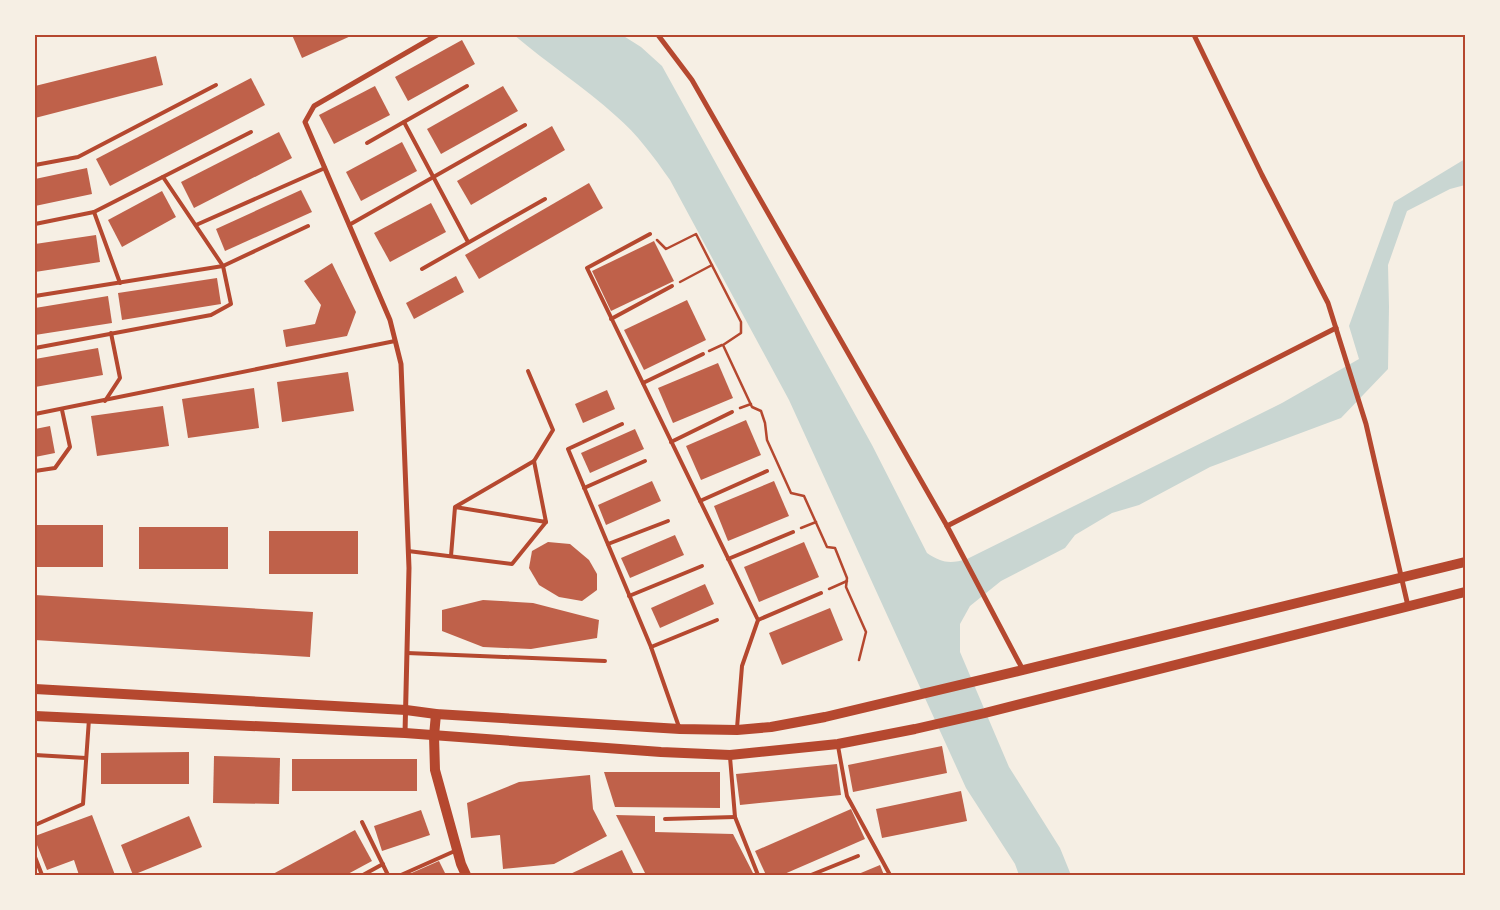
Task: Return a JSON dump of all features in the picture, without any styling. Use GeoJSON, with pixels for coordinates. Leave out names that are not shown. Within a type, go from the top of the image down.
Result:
{"type":"FeatureCollection","features":[{"type":"Feature","properties":{"kind":"main road"},"geometry":{"type":"LineString","coordinates":[[35,689],[406,710],[436,714],[680,729],[737,730],[772,727],[825,717],[1024,670],[1465,562]]}},
{"type":"Feature","properties":{"kind":"main road"},"geometry":{"type":"LineString","coordinates":[[35,716],[405,733],[661,752],[730,755],[838,744],[915,729],[1465,592]]}},
{"type":"Feature","properties":{"kind":"main road"},"geometry":{"type":"LineString","coordinates":[[436,714],[434,736],[435,770],[461,864],[466,875]]}},
{"type":"Feature","properties":{"kind":"street"},"geometry":{"type":"LineString","coordinates":[[405,733],[408,551],[401,364],[390,320],[305,122],[314,106],[438,35]]}},
{"type":"Feature","properties":{"kind":"street"},"geometry":{"type":"LineString","coordinates":[[658,35],[692,80],[947,526],[1024,670]]}},
{"type":"Feature","properties":{"kind":"street"},"geometry":{"type":"LineString","coordinates":[[1194,35],[1262,175],[1328,303],[1366,424],[1408,606]]}},
{"type":"Feature","properties":{"kind":"street"},"geometry":{"type":"LineString","coordinates":[[947,526],[1336,328]]}},
{"type":"Feature","properties":{"kind":"lane"},"geometry":{"type":"LineString","coordinates":[[35,165],[78,157],[216,85]]}},
{"type":"Feature","properties":{"kind":"lane"},"geometry":{"type":"LineString","coordinates":[[367,143],[467,86]]}},
{"type":"Feature","properties":{"kind":"lane"},"geometry":{"type":"LineString","coordinates":[[404,122],[468,242]]}},
{"type":"Feature","properties":{"kind":"lane"},"geometry":{"type":"LineString","coordinates":[[349,225],[525,125]]}},
{"type":"Feature","properties":{"kind":"lane"},"geometry":{"type":"LineString","coordinates":[[35,224],[94,212],[251,132]]}},
{"type":"Feature","properties":{"kind":"lane"},"geometry":{"type":"LineString","coordinates":[[196,225],[325,168]]}},
{"type":"Feature","properties":{"kind":"lane"},"geometry":{"type":"LineString","coordinates":[[35,348],[211,315],[231,304],[223,266],[163,176]]}},
{"type":"Feature","properties":{"kind":"lane"},"geometry":{"type":"LineString","coordinates":[[422,269],[545,199]]}},
{"type":"Feature","properties":{"kind":"lane"},"geometry":{"type":"LineString","coordinates":[[94,212],[120,283]]}},
{"type":"Feature","properties":{"kind":"lane"},"geometry":{"type":"LineString","coordinates":[[35,296],[223,266],[308,226]]}},
{"type":"Feature","properties":{"kind":"lane"},"geometry":{"type":"LineString","coordinates":[[650,234],[587,268],[758,620],[742,666],[737,730]]}},
{"type":"Feature","properties":{"kind":"lane"},"geometry":{"type":"LineString","coordinates":[[611,320],[672,286]]}},
{"type":"Feature","properties":{"kind":"lane"},"geometry":{"type":"LineString","coordinates":[[105,401],[120,378],[111,333]]}},
{"type":"Feature","properties":{"kind":"lane"},"geometry":{"type":"LineString","coordinates":[[35,414],[395,341]]}},
{"type":"Feature","properties":{"kind":"lane"},"geometry":{"type":"LineString","coordinates":[[643,383],[703,354]]}},
{"type":"Feature","properties":{"kind":"lane"},"geometry":{"type":"LineString","coordinates":[[455,507],[534,461],[553,430],[528,371]]}},
{"type":"Feature","properties":{"kind":"lane"},"geometry":{"type":"LineString","coordinates":[[35,471],[56,468],[70,447],[62,410]]}},
{"type":"Feature","properties":{"kind":"lane"},"geometry":{"type":"LineString","coordinates":[[671,442],[732,412]]}},
{"type":"Feature","properties":{"kind":"lane"},"geometry":{"type":"LineString","coordinates":[[622,424],[568,449],[651,647],[680,729]]}},
{"type":"Feature","properties":{"kind":"lane"},"geometry":{"type":"LineString","coordinates":[[534,461],[546,522]]}},
{"type":"Feature","properties":{"kind":"lane"},"geometry":{"type":"LineString","coordinates":[[584,488],[645,461]]}},
{"type":"Feature","properties":{"kind":"lane"},"geometry":{"type":"LineString","coordinates":[[700,501],[767,471]]}},
{"type":"Feature","properties":{"kind":"lane"},"geometry":{"type":"LineString","coordinates":[[451,556],[455,507]]}},
{"type":"Feature","properties":{"kind":"lane"},"geometry":{"type":"LineString","coordinates":[[455,507],[546,522]]}},
{"type":"Feature","properties":{"kind":"lane"},"geometry":{"type":"LineString","coordinates":[[608,544],[668,520]]}},
{"type":"Feature","properties":{"kind":"lane"},"geometry":{"type":"LineString","coordinates":[[408,551],[512,564],[546,522]]}},
{"type":"Feature","properties":{"kind":"lane"},"geometry":{"type":"LineString","coordinates":[[728,559],[793,532]]}},
{"type":"Feature","properties":{"kind":"lane"},"geometry":{"type":"LineString","coordinates":[[629,596],[702,566]]}},
{"type":"Feature","properties":{"kind":"lane"},"geometry":{"type":"LineString","coordinates":[[758,620],[821,593]]}},
{"type":"Feature","properties":{"kind":"lane"},"geometry":{"type":"LineString","coordinates":[[651,647],[716,620]]}},
{"type":"Feature","properties":{"kind":"lane"},"geometry":{"type":"LineString","coordinates":[[407,653],[604,661]]}},
{"type":"Feature","properties":{"kind":"lane"},"geometry":{"type":"LineString","coordinates":[[35,824],[84,804],[89,719]]}},
{"type":"Feature","properties":{"kind":"lane"},"geometry":{"type":"LineString","coordinates":[[838,744],[847,796],[890,875]]}},
{"type":"Feature","properties":{"kind":"lane"},"geometry":{"type":"LineString","coordinates":[[35,755],[86,758]]}},
{"type":"Feature","properties":{"kind":"lane"},"geometry":{"type":"LineString","coordinates":[[730,755],[735,817],[758,875]]}},
{"type":"Feature","properties":{"kind":"lane"},"geometry":{"type":"LineString","coordinates":[[664,819],[735,817]]}},
{"type":"Feature","properties":{"kind":"lane"},"geometry":{"type":"LineString","coordinates":[[362,822],[388,875]]}},
{"type":"Feature","properties":{"kind":"lane"},"geometry":{"type":"LineString","coordinates":[[401,875],[457,850]]}},
{"type":"Feature","properties":{"kind":"lane"},"geometry":{"type":"LineString","coordinates":[[811,875],[858,856]]}},
{"type":"Feature","properties":{"kind":"lane"},"geometry":{"type":"LineString","coordinates":[[35,857],[42,875]]}},
{"type":"Feature","properties":{"kind":"lane"},"geometry":{"type":"LineString","coordinates":[[363,875],[383,864]]}},
{"type":"Feature","properties":{"kind":"path"},"geometry":{"type":"LineString","coordinates":[[650,234],[666,249],[696,234],[741,322],[741,333],[703,354]]}},
{"type":"Feature","properties":{"kind":"path"},"geometry":{"type":"LineString","coordinates":[[672,286],[712,265]]}},
{"type":"Feature","properties":{"kind":"path"},"geometry":{"type":"LineString","coordinates":[[723,344],[752,407],[761,411],[767,440],[791,493],[804,496],[827,547],[835,548],[848,578],[846,587],[866,632],[859,660]]}},
{"type":"Feature","properties":{"kind":"path"},"geometry":{"type":"LineString","coordinates":[[793,532],[816,522]]}},
{"type":"Feature","properties":{"kind":"path"},"geometry":{"type":"LineString","coordinates":[[821,593],[847,581]]}},
{"type":"Feature","properties":{"kind":"shaded area"},"geometry":{"type":"Polygon","coordinates":[[[514,35],[622,35],[641,47],[662,66],[872,445],[927,553],[946,562],[967,559],[1282,403],[1359,359],[1349,326],[1394,202],[1465,159],[1465,185],[1450,189],[1407,211],[1388,265],[1388,369],[1341,418],[1210,467],[1139,505],[1112,513],[1075,535],[1065,548],[1001,581],[970,606],[960,624],[960,652],[1009,767],[1060,848],[1071,875],[1019,875],[1015,864],[966,788],[789,400],[670,180],[645,146],[624,123],[604,105],[514,35]]]}},
{"type":"Feature","properties":{"kind":"building"},"geometry":{"type":"Polygon","coordinates":[[[292,35],[353,35],[302,58],[292,35]]]}},
{"type":"Feature","properties":{"kind":"building"},"geometry":{"type":"Polygon","coordinates":[[[462,40],[475,64],[408,101],[395,77],[462,40]]]}},
{"type":"Feature","properties":{"kind":"building"},"geometry":{"type":"Polygon","coordinates":[[[156,56],[163,85],[35,118],[35,86],[156,56]]]}},
{"type":"Feature","properties":{"kind":"building"},"geometry":{"type":"Polygon","coordinates":[[[251,78],[265,105],[110,186],[96,159],[251,78]]]}},
{"type":"Feature","properties":{"kind":"building"},"geometry":{"type":"Polygon","coordinates":[[[375,86],[390,115],[334,144],[319,115],[375,86]]]}},
{"type":"Feature","properties":{"kind":"building"},"geometry":{"type":"Polygon","coordinates":[[[503,86],[518,111],[441,154],[427,129],[503,86]]]}},
{"type":"Feature","properties":{"kind":"building"},"geometry":{"type":"Polygon","coordinates":[[[552,126],[565,150],[471,205],[457,181],[552,126]]]}},
{"type":"Feature","properties":{"kind":"building"},"geometry":{"type":"Polygon","coordinates":[[[279,132],[292,158],[194,208],[181,182],[279,132]]]}},
{"type":"Feature","properties":{"kind":"building"},"geometry":{"type":"Polygon","coordinates":[[[402,142],[417,171],[361,201],[346,172],[402,142]]]}},
{"type":"Feature","properties":{"kind":"building"},"geometry":{"type":"Polygon","coordinates":[[[87,168],[92,194],[35,206],[35,179],[87,168]]]}},
{"type":"Feature","properties":{"kind":"building"},"geometry":{"type":"Polygon","coordinates":[[[589,183],[603,208],[479,279],[465,255],[589,183]]]}},
{"type":"Feature","properties":{"kind":"building"},"geometry":{"type":"Polygon","coordinates":[[[301,190],[312,212],[225,251],[216,229],[301,190]]]}},
{"type":"Feature","properties":{"kind":"building"},"geometry":{"type":"Polygon","coordinates":[[[162,191],[176,217],[122,247],[108,220],[162,191]]]}},
{"type":"Feature","properties":{"kind":"building"},"geometry":{"type":"Polygon","coordinates":[[[431,203],[446,232],[390,262],[374,233],[431,203]]]}},
{"type":"Feature","properties":{"kind":"building"},"geometry":{"type":"Polygon","coordinates":[[[96,235],[100,262],[35,272],[35,244],[96,235]]]}},
{"type":"Feature","properties":{"kind":"building"},"geometry":{"type":"Polygon","coordinates":[[[654,241],[674,281],[611,311],[592,271],[654,241]]]}},
{"type":"Feature","properties":{"kind":"building"},"geometry":{"type":"Polygon","coordinates":[[[332,263],[356,312],[347,336],[286,347],[283,330],[315,324],[321,305],[304,281],[332,263]]]}},
{"type":"Feature","properties":{"kind":"building"},"geometry":{"type":"Polygon","coordinates":[[[456,276],[464,292],[414,319],[406,303],[456,276]]]}},
{"type":"Feature","properties":{"kind":"building"},"geometry":{"type":"Polygon","coordinates":[[[217,278],[221,304],[122,320],[118,293],[217,278]]]}},
{"type":"Feature","properties":{"kind":"building"},"geometry":{"type":"Polygon","coordinates":[[[108,296],[112,323],[35,335],[35,308],[108,296]]]}},
{"type":"Feature","properties":{"kind":"building"},"geometry":{"type":"Polygon","coordinates":[[[687,300],[706,340],[644,370],[624,330],[687,300]]]}},
{"type":"Feature","properties":{"kind":"building"},"geometry":{"type":"Polygon","coordinates":[[[98,348],[103,375],[35,387],[35,359],[98,348]]]}},
{"type":"Feature","properties":{"kind":"building"},"geometry":{"type":"Polygon","coordinates":[[[718,363],[733,398],[673,423],[658,388],[718,363]]]}},
{"type":"Feature","properties":{"kind":"building"},"geometry":{"type":"Polygon","coordinates":[[[348,372],[354,411],[282,422],[277,382],[348,372]]]}},
{"type":"Feature","properties":{"kind":"building"},"geometry":{"type":"Polygon","coordinates":[[[254,388],[259,428],[188,438],[182,399],[254,388]]]}},
{"type":"Feature","properties":{"kind":"building"},"geometry":{"type":"Polygon","coordinates":[[[607,390],[615,409],[583,423],[575,404],[607,390]]]}},
{"type":"Feature","properties":{"kind":"building"},"geometry":{"type":"Polygon","coordinates":[[[163,406],[169,446],[97,456],[91,416],[163,406]]]}},
{"type":"Feature","properties":{"kind":"building"},"geometry":{"type":"Polygon","coordinates":[[[746,420],[761,455],[701,480],[686,446],[746,420]]]}},
{"type":"Feature","properties":{"kind":"building"},"geometry":{"type":"Polygon","coordinates":[[[50,426],[55,453],[35,457],[35,429],[50,426]]]}},
{"type":"Feature","properties":{"kind":"building"},"geometry":{"type":"Polygon","coordinates":[[[635,429],[644,449],[590,473],[581,453],[635,429]]]}},
{"type":"Feature","properties":{"kind":"building"},"geometry":{"type":"Polygon","coordinates":[[[652,481],[661,501],[606,525],[598,505],[652,481]]]}},
{"type":"Feature","properties":{"kind":"building"},"geometry":{"type":"Polygon","coordinates":[[[774,481],[789,516],[728,541],[714,506],[774,481]]]}},
{"type":"Feature","properties":{"kind":"building"},"geometry":{"type":"Polygon","coordinates":[[[35,525],[103,525],[103,567],[35,567],[35,525]]]}},
{"type":"Feature","properties":{"kind":"building"},"geometry":{"type":"Polygon","coordinates":[[[139,527],[228,527],[228,569],[139,569],[139,527]]]}},
{"type":"Feature","properties":{"kind":"building"},"geometry":{"type":"Polygon","coordinates":[[[269,531],[358,531],[358,574],[269,574],[269,531]]]}},
{"type":"Feature","properties":{"kind":"building"},"geometry":{"type":"Polygon","coordinates":[[[675,535],[684,555],[630,578],[621,558],[675,535]]]}},
{"type":"Feature","properties":{"kind":"building"},"geometry":{"type":"Polygon","coordinates":[[[548,542],[570,544],[589,560],[597,574],[597,590],[582,601],[559,597],[539,585],[529,568],[532,551],[548,542]]]}},
{"type":"Feature","properties":{"kind":"building"},"geometry":{"type":"Polygon","coordinates":[[[804,542],[819,577],[759,602],[744,567],[804,542]]]}},
{"type":"Feature","properties":{"kind":"building"},"geometry":{"type":"Polygon","coordinates":[[[705,584],[714,604],[660,628],[651,608],[705,584]]]}},
{"type":"Feature","properties":{"kind":"building"},"geometry":{"type":"Polygon","coordinates":[[[35,595],[313,612],[310,657],[35,640],[35,595]]]}},
{"type":"Feature","properties":{"kind":"building"},"geometry":{"type":"Polygon","coordinates":[[[483,600],[533,603],[599,620],[597,638],[531,649],[483,647],[442,631],[442,610],[483,600]]]}},
{"type":"Feature","properties":{"kind":"building"},"geometry":{"type":"Polygon","coordinates":[[[830,608],[843,640],[782,665],[769,633],[830,608]]]}},
{"type":"Feature","properties":{"kind":"building"},"geometry":{"type":"Polygon","coordinates":[[[942,746],[947,773],[853,792],[848,765],[942,746]]]}},
{"type":"Feature","properties":{"kind":"building"},"geometry":{"type":"Polygon","coordinates":[[[189,752],[189,784],[101,784],[101,753],[189,752]]]}},
{"type":"Feature","properties":{"kind":"building"},"geometry":{"type":"Polygon","coordinates":[[[214,756],[280,758],[279,804],[213,803],[214,756]]]}},
{"type":"Feature","properties":{"kind":"building"},"geometry":{"type":"Polygon","coordinates":[[[292,759],[417,759],[417,791],[292,791],[292,759]]]}},
{"type":"Feature","properties":{"kind":"building"},"geometry":{"type":"Polygon","coordinates":[[[837,764],[841,795],[740,805],[736,774],[837,764]]]}},
{"type":"Feature","properties":{"kind":"building"},"geometry":{"type":"Polygon","coordinates":[[[604,772],[720,772],[720,808],[615,807],[604,772]]]}},
{"type":"Feature","properties":{"kind":"building"},"geometry":{"type":"Polygon","coordinates":[[[590,775],[593,809],[607,836],[554,864],[503,869],[500,835],[471,838],[467,803],[519,782],[590,775]]]}},
{"type":"Feature","properties":{"kind":"building"},"geometry":{"type":"Polygon","coordinates":[[[961,791],[967,821],[882,838],[876,809],[961,791]]]}},
{"type":"Feature","properties":{"kind":"building"},"geometry":{"type":"Polygon","coordinates":[[[851,809],[865,839],[782,875],[766,875],[755,851],[851,809]]]}},
{"type":"Feature","properties":{"kind":"building"},"geometry":{"type":"Polygon","coordinates":[[[421,810],[430,835],[382,851],[374,826],[421,810]]]}},
{"type":"Feature","properties":{"kind":"building"},"geometry":{"type":"Polygon","coordinates":[[[92,815],[115,875],[79,875],[74,860],[47,870],[35,836],[92,815]]]}},
{"type":"Feature","properties":{"kind":"building"},"geometry":{"type":"Polygon","coordinates":[[[616,815],[655,816],[655,832],[733,834],[753,873],[749,875],[646,875],[616,815]]]}},
{"type":"Feature","properties":{"kind":"building"},"geometry":{"type":"Polygon","coordinates":[[[189,816],[202,847],[133,875],[121,845],[189,816]]]}},
{"type":"Feature","properties":{"kind":"building"},"geometry":{"type":"Polygon","coordinates":[[[355,830],[372,861],[346,875],[271,875],[355,830]]]}},
{"type":"Feature","properties":{"kind":"building"},"geometry":{"type":"Polygon","coordinates":[[[622,850],[634,875],[568,875],[622,850]]]}},
{"type":"Feature","properties":{"kind":"building"},"geometry":{"type":"Polygon","coordinates":[[[439,861],[446,875],[407,875],[439,861]]]}},
{"type":"Feature","properties":{"kind":"building"},"geometry":{"type":"Polygon","coordinates":[[[880,865],[884,875],[856,875],[880,865]]]}}]}
